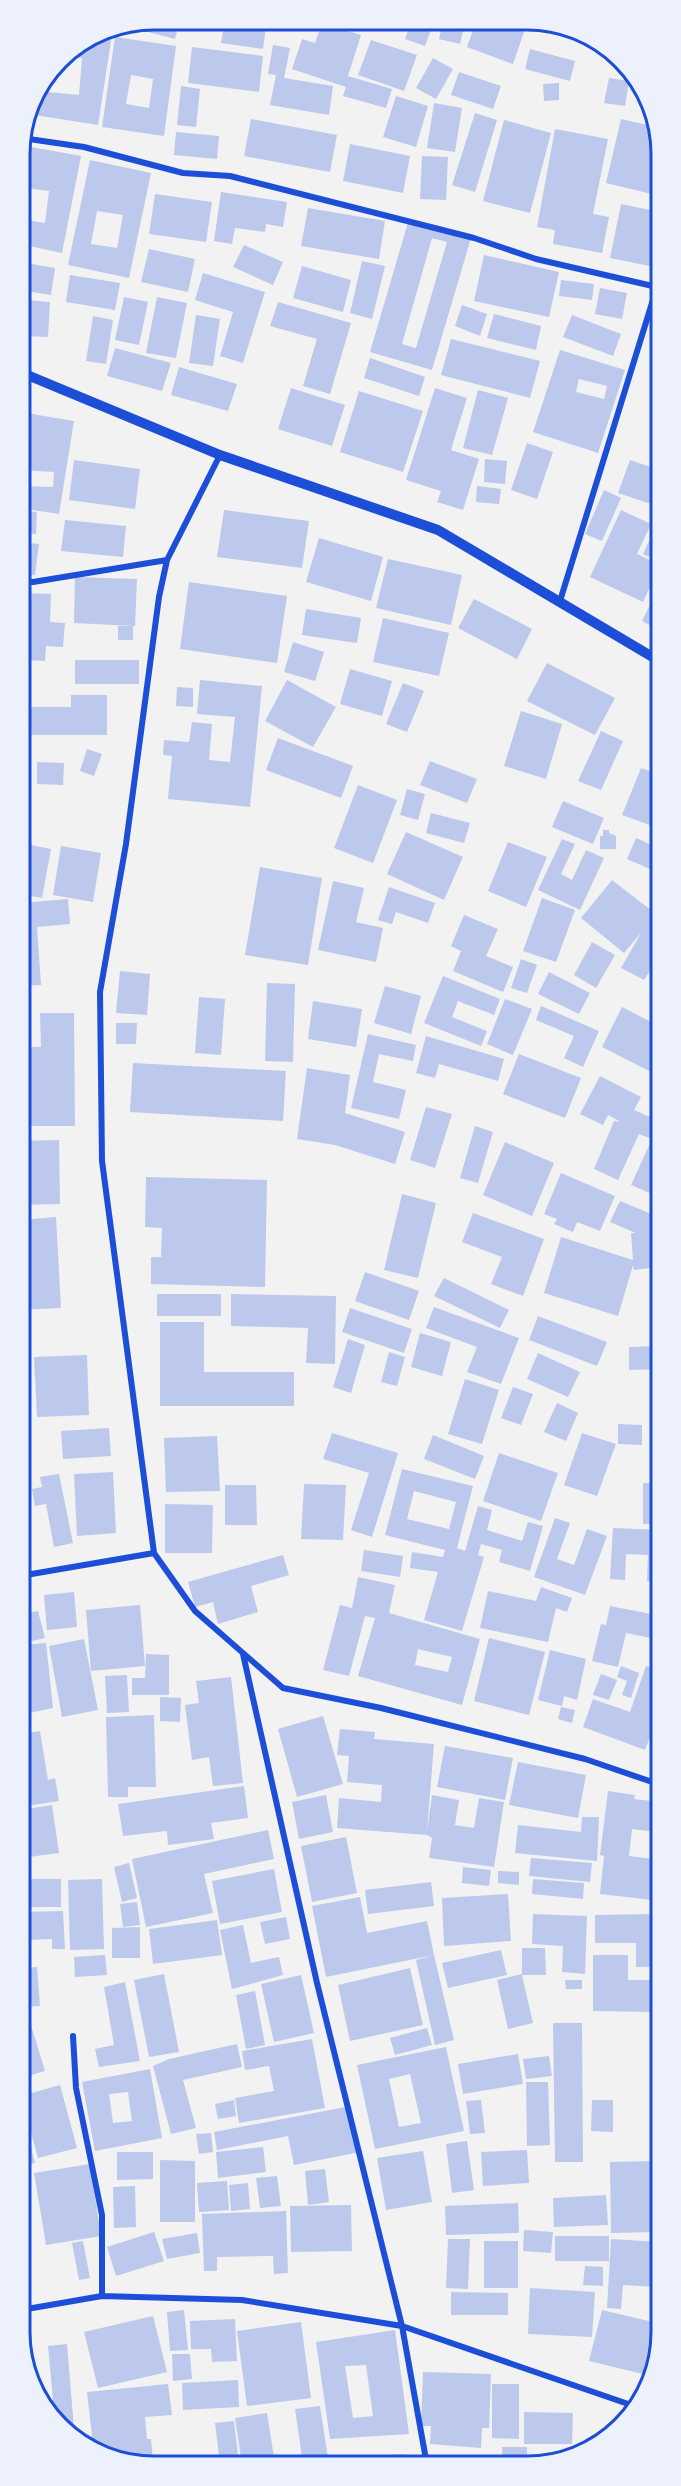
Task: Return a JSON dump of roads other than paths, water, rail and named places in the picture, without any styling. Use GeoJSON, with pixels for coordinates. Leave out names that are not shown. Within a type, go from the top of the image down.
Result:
{"type":"FeatureCollection","features":[{"type":"Feature","properties":{"kind":"street"},"geometry":{"type":"LineString","coordinates":[[31,139],[84,147],[183,173],[230,176],[474,238],[536,259],[651,286]]}},
{"type":"Feature","properties":{"kind":"street"},"geometry":{"type":"LineString","coordinates":[[560,601],[651,306]]}},
{"type":"Feature","properties":{"kind":"street"},"geometry":{"type":"LineString","coordinates":[[30,376],[220,455],[438,530],[651,657]]}},
{"type":"Feature","properties":{"kind":"street"},"geometry":{"type":"LineString","coordinates":[[220,455],[166,560],[126,844],[100,992],[102,1161],[154,1553],[195,1611],[283,1688],[381,1708],[585,1759],[651,1782]]}},
{"type":"Feature","properties":{"kind":"street"},"geometry":{"type":"LineString","coordinates":[[30,582],[166,560]]}},
{"type":"Feature","properties":{"kind":"street"},"geometry":{"type":"LineString","coordinates":[[30,1573],[154,1553]]}},
{"type":"Feature","properties":{"kind":"street"},"geometry":{"type":"LineString","coordinates":[[243,1654],[317,1983],[402,2326],[425,2456]]}},
{"type":"Feature","properties":{"kind":"street"},"geometry":{"type":"LineString","coordinates":[[73,2036],[76,2088],[102,2215],[102,2296]]}},
{"type":"Feature","properties":{"kind":"street"},"geometry":{"type":"LineString","coordinates":[[30,2308],[102,2296],[242,2300],[402,2326],[628,2404]]}}]}
